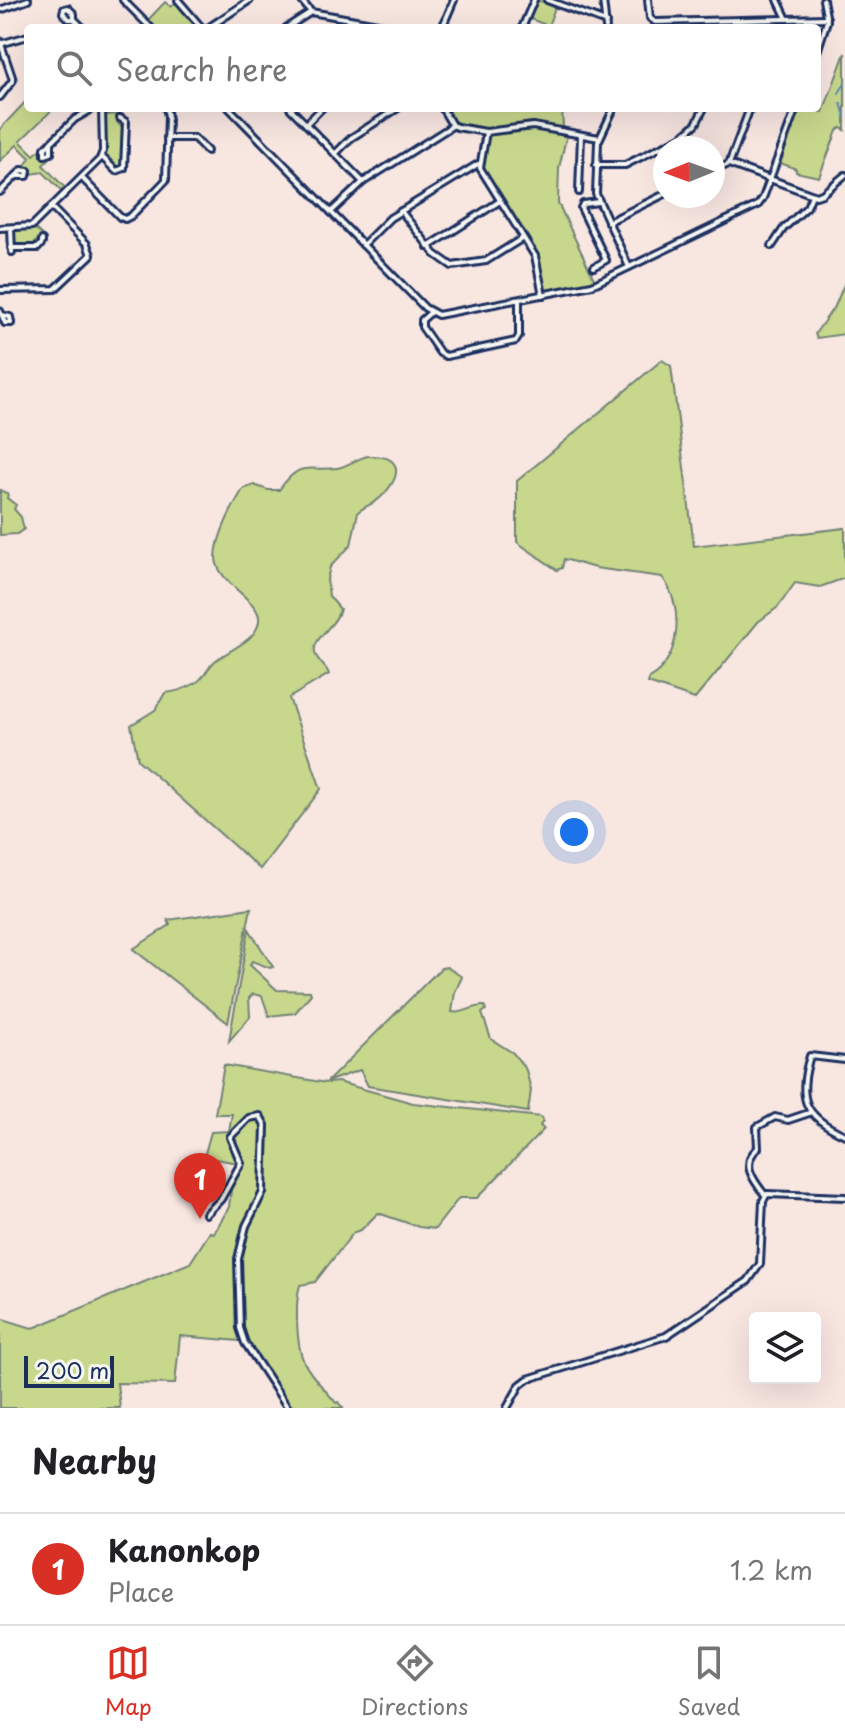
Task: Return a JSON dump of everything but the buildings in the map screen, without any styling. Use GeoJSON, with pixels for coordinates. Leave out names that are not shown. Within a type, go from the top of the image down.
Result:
{"type":"FeatureCollection","features":[{"type":"Feature","properties":{"kind":"street"},"geometry":{"type":"LineString","coordinates":[[0,10],[28,0]]}},
{"type":"Feature","properties":{"kind":"street"},"geometry":{"type":"LineString","coordinates":[[123,0],[147,24]]}},
{"type":"Feature","properties":{"kind":"street"},"geometry":{"type":"LineString","coordinates":[[178,0],[199,24]]}},
{"type":"Feature","properties":{"kind":"street"},"geometry":{"type":"LineString","coordinates":[[214,24],[250,0]]}},
{"type":"Feature","properties":{"kind":"street"},"geometry":{"type":"LineString","coordinates":[[444,24],[454,0]]}},
{"type":"Feature","properties":{"kind":"street"},"geometry":{"type":"LineString","coordinates":[[524,24],[534,0]]}},
{"type":"Feature","properties":{"kind":"street"},"geometry":{"type":"LineString","coordinates":[[547,0],[604,24]]}},
{"type":"Feature","properties":{"kind":"street"},"geometry":{"type":"LineString","coordinates":[[603,0],[606,24]]}},
{"type":"Feature","properties":{"kind":"street"},"geometry":{"type":"LineString","coordinates":[[648,0],[650,18],[655,22],[827,18]]}},
{"type":"Feature","properties":{"kind":"street"},"geometry":{"type":"LineString","coordinates":[[778,0],[787,19]]}},
{"type":"Feature","properties":{"kind":"street"},"geometry":{"type":"LineString","coordinates":[[821,38],[827,18],[823,0]]}},
{"type":"Feature","properties":{"kind":"street"},"geometry":{"type":"LineString","coordinates":[[304,1],[311,12]]}},
{"type":"Feature","properties":{"kind":"street"},"geometry":{"type":"LineString","coordinates":[[292,24],[311,12],[373,24]]}},
{"type":"Feature","properties":{"kind":"street"},"geometry":{"type":"LineString","coordinates":[[74,19],[79,24]]}},
{"type":"Feature","properties":{"kind":"street"},"geometry":{"type":"LineString","coordinates":[[349,24],[350,20]]}},
{"type":"Feature","properties":{"kind":"street"},"geometry":{"type":"LineString","coordinates":[[0,97],[13,80],[0,43],[24,37]]}},
{"type":"Feature","properties":{"kind":"street"},"geometry":{"type":"LineString","coordinates":[[51,143],[75,119],[87,112]]}},
{"type":"Feature","properties":{"kind":"street"},"geometry":{"type":"LineString","coordinates":[[0,228],[32,226],[102,157],[103,112]]}},
{"type":"Feature","properties":{"kind":"street"},"geometry":{"type":"LineString","coordinates":[[82,178],[120,217],[128,219],[165,182],[166,112]]}},
{"type":"Feature","properties":{"kind":"street"},"geometry":{"type":"LineString","coordinates":[[233,112],[430,313],[447,314],[592,285],[761,203],[795,112]]}},
{"type":"Feature","properties":{"kind":"street"},"geometry":{"type":"LineString","coordinates":[[294,112],[363,182]]}},
{"type":"Feature","properties":{"kind":"street"},"geometry":{"type":"LineString","coordinates":[[306,124],[318,112]]}},
{"type":"Feature","properties":{"kind":"street"},"geometry":{"type":"LineString","coordinates":[[335,154],[351,138],[392,112]]}},
{"type":"Feature","properties":{"kind":"street"},"geometry":{"type":"LineString","coordinates":[[444,112],[452,125]]}},
{"type":"Feature","properties":{"kind":"street"},"geometry":{"type":"LineString","coordinates":[[612,112],[599,138],[595,191],[629,267]]}},
{"type":"Feature","properties":{"kind":"street"},"geometry":{"type":"LineString","coordinates":[[682,136],[696,124],[702,112]]}},
{"type":"Feature","properties":{"kind":"street"},"geometry":{"type":"LineString","coordinates":[[729,164],[748,112]]}},
{"type":"Feature","properties":{"kind":"street"},"geometry":{"type":"LineString","coordinates":[[331,212],[363,182],[452,125],[486,132],[530,126],[599,138]]}},
{"type":"Feature","properties":{"kind":"street"},"geometry":{"type":"LineString","coordinates":[[102,157],[115,170],[124,168],[126,128]]}},
{"type":"Feature","properties":{"kind":"street"},"geometry":{"type":"LineString","coordinates":[[486,132],[479,163],[481,170],[535,256],[543,295]]}},
{"type":"Feature","properties":{"kind":"street"},"geometry":{"type":"LineString","coordinates":[[579,192],[581,135]]}},
{"type":"Feature","properties":{"kind":"street"},"geometry":{"type":"LineString","coordinates":[[167,138],[194,138],[207,151]]}},
{"type":"Feature","properties":{"kind":"street"},"geometry":{"type":"LineString","coordinates":[[596,165],[625,165],[653,151]]}},
{"type":"Feature","properties":{"kind":"street"},"geometry":{"type":"LineString","coordinates":[[363,245],[386,221],[479,163]]}},
{"type":"Feature","properties":{"kind":"street"},"geometry":{"type":"LineString","coordinates":[[725,166],[729,164],[812,195],[822,194],[845,175]]}},
{"type":"Feature","properties":{"kind":"street"},"geometry":{"type":"LineString","coordinates":[[0,192],[16,176]]}},
{"type":"Feature","properties":{"kind":"street"},"geometry":{"type":"LineString","coordinates":[[772,246],[784,228],[807,207],[812,195]]}},
{"type":"Feature","properties":{"kind":"street"},"geometry":{"type":"LineString","coordinates":[[608,222],[653,200]]}},
{"type":"Feature","properties":{"kind":"street"},"geometry":{"type":"LineString","coordinates":[[428,247],[500,201]]}},
{"type":"Feature","properties":{"kind":"street"},"geometry":{"type":"LineString","coordinates":[[594,267],[606,260],[581,208],[583,204],[598,202]]}},
{"type":"Feature","properties":{"kind":"street"},"geometry":{"type":"LineString","coordinates":[[0,290],[55,289],[91,255],[87,244],[51,207]]}},
{"type":"Feature","properties":{"kind":"street"},"geometry":{"type":"LineString","coordinates":[[401,211],[443,262],[460,266],[490,259],[523,238]]}},
{"type":"Feature","properties":{"kind":"street"},"geometry":{"type":"LineString","coordinates":[[11,228],[12,250],[34,248]]}},
{"type":"Feature","properties":{"kind":"street"},"geometry":{"type":"LineString","coordinates":[[430,313],[422,320],[422,327],[441,354],[446,356],[516,341],[519,336],[519,300]]}},
{"type":"Feature","properties":{"kind":"street"},"geometry":{"type":"LineString","coordinates":[[845,1060],[809,1057],[804,1099],[810,1113],[845,1135]]}},
{"type":"Feature","properties":{"kind":"street"},"geometry":{"type":"LineString","coordinates":[[507,1408],[520,1385],[528,1379],[663,1337],[750,1279],[760,1264],[765,1195],[753,1179],[749,1167],[751,1155],[758,1148],[757,1127],[775,1117],[788,1120],[810,1113]]}},
{"type":"Feature","properties":{"kind":"street"},"geometry":{"type":"LineString","coordinates":[[206,1214],[221,1199],[241,1163],[230,1137],[249,1118],[260,1116],[265,1125],[264,1186],[260,1201],[246,1226],[239,1254],[240,1328],[245,1343],[288,1408]]}},
{"type":"Feature","properties":{"kind":"street"},"geometry":{"type":"LineString","coordinates":[[765,1195],[845,1197]]}},
{"type":"Feature","properties":{"kind":"green space"},"geometry":{"type":"Polygon","coordinates":[[[536,0],[556,5],[549,24],[528,18],[536,0]]]}},
{"type":"Feature","properties":{"kind":"green space"},"geometry":{"type":"Polygon","coordinates":[[[177,1],[197,24],[150,24],[147,21],[165,2],[171,7],[177,1]]]}},
{"type":"Feature","properties":{"kind":"green space"},"geometry":{"type":"Polygon","coordinates":[[[845,53],[845,130],[841,128],[837,131],[819,177],[796,172],[796,169],[778,162],[797,112],[823,112],[845,53]]]}},
{"type":"Feature","properties":{"kind":"green space"},"geometry":{"type":"Polygon","coordinates":[[[24,103],[24,112],[50,112],[20,141],[34,155],[41,149],[44,155],[51,157],[43,165],[67,190],[64,193],[43,172],[32,174],[24,167],[30,158],[17,145],[0,161],[0,129],[24,103]]]}},
{"type":"Feature","properties":{"kind":"green space"},"geometry":{"type":"Polygon","coordinates":[[[447,112],[562,112],[563,127],[530,124],[481,130],[455,124],[447,112]]]}},
{"type":"Feature","properties":{"kind":"green space"},"geometry":{"type":"Polygon","coordinates":[[[122,114],[117,122],[124,130],[123,167],[116,169],[104,156],[105,115],[122,114]]]}},
{"type":"Feature","properties":{"kind":"green space"},"geometry":{"type":"Polygon","coordinates":[[[530,128],[567,134],[559,168],[558,203],[595,281],[544,291],[537,256],[481,168],[488,134],[530,128]]]}},
{"type":"Feature","properties":{"kind":"green space"},"geometry":{"type":"Polygon","coordinates":[[[33,227],[44,237],[32,247],[14,245],[14,230],[33,227]]]}},
{"type":"Feature","properties":{"kind":"green space"},"geometry":{"type":"Polygon","coordinates":[[[845,282],[845,334],[817,338],[815,334],[836,304],[845,282]]]}},
{"type":"Feature","properties":{"kind":"green space"},"geometry":{"type":"Polygon","coordinates":[[[662,360],[671,366],[694,546],[845,528],[845,578],[820,587],[795,583],[778,607],[758,622],[695,699],[648,683],[649,678],[668,659],[676,631],[674,602],[662,577],[595,568],[564,559],[562,568],[557,570],[517,542],[517,481],[662,360]]]}},
{"type":"Feature","properties":{"kind":"green space"},"geometry":{"type":"Polygon","coordinates":[[[368,456],[388,459],[396,468],[396,475],[381,497],[358,512],[351,545],[330,567],[327,579],[329,596],[340,609],[315,647],[316,656],[329,674],[289,698],[321,789],[260,869],[138,760],[131,725],[155,710],[165,693],[197,682],[215,661],[248,640],[257,628],[258,613],[254,606],[223,575],[216,557],[222,531],[243,489],[254,485],[279,490],[299,470],[340,467],[368,456]]]}},
{"type":"Feature","properties":{"kind":"green space"},"geometry":{"type":"Polygon","coordinates":[[[0,490],[8,494],[7,498],[16,505],[14,509],[21,517],[24,529],[17,534],[0,535],[0,490]]]}},
{"type":"Feature","properties":{"kind":"green space"},"geometry":{"type":"Polygon","coordinates":[[[251,908],[228,1023],[133,949],[170,925],[168,920],[251,908]]]}},
{"type":"Feature","properties":{"kind":"green space"},"geometry":{"type":"Polygon","coordinates":[[[249,929],[273,967],[252,961],[250,965],[277,990],[310,991],[311,994],[295,1013],[269,1016],[262,996],[253,994],[249,998],[250,1017],[229,1041],[249,929]]]}},
{"type":"Feature","properties":{"kind":"green space"},"geometry":{"type":"Polygon","coordinates":[[[447,967],[462,977],[455,992],[452,1012],[485,1006],[486,1010],[482,1013],[491,1039],[513,1053],[526,1070],[531,1090],[528,1112],[368,1086],[360,1070],[329,1083],[338,1082],[413,1103],[541,1117],[543,1121],[540,1126],[544,1129],[477,1198],[459,1198],[435,1229],[378,1213],[361,1230],[354,1232],[315,1282],[300,1285],[297,1324],[301,1355],[307,1368],[343,1408],[285,1408],[240,1341],[180,1336],[175,1384],[117,1383],[120,1408],[0,1408],[0,1318],[36,1327],[190,1263],[210,1232],[214,1233],[229,1207],[231,1189],[227,1184],[238,1163],[204,1157],[211,1132],[229,1131],[232,1114],[215,1114],[224,1065],[326,1083],[441,968],[447,967]]]}},
{"type":"Feature","properties":{"kind":"waterway"},"geometry":{"type":"LineString","coordinates":[[839,93],[845,83]]}},
{"type":"Feature","properties":{"kind":"waterway"},"geometry":{"type":"LineString","coordinates":[[841,103],[845,117]]}},
{"type":"Feature","properties":{"kind":"place","name":"Kanonkop"},"geometry":{"type":"Point","coordinates":[200,1219]}}]}
